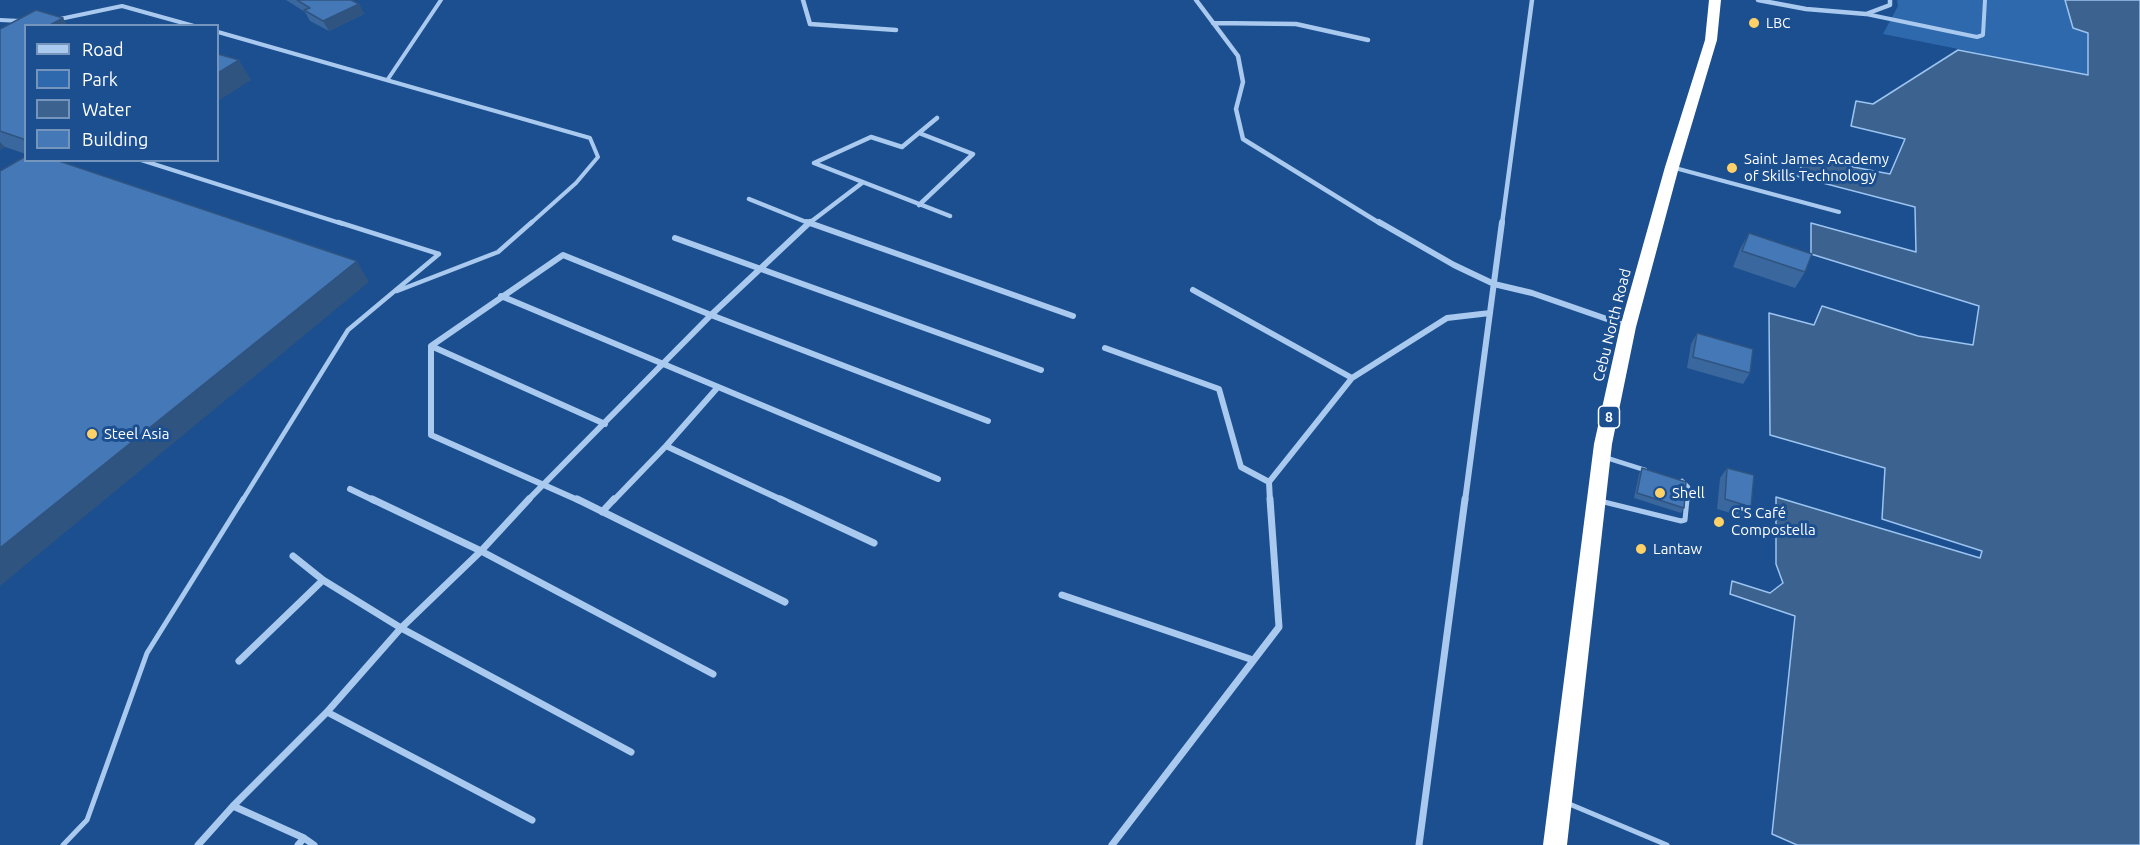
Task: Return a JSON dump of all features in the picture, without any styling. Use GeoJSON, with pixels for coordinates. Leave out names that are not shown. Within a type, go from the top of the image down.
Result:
{"type":"FeatureCollection","features":[{"type":"Feature","properties":{"kind":"highway","name":"Cebu North Road"},"geometry":{"type":"LineString","coordinates":[[1555,845],[1602,456],[1628,327],[1672,167],[1711,40],[1715,0]]}},
{"type":"Feature","properties":{"kind":"street"},"geometry":{"type":"LineString","coordinates":[[803,0],[810,24],[896,30]]}},
{"type":"Feature","properties":{"kind":"street"},"geometry":{"type":"LineString","coordinates":[[1196,0],[1238,56],[1243,82],[1236,109],[1243,139],[1352,207],[1454,265],[1494,284],[1532,292],[1628,327]]}},
{"type":"Feature","properties":{"kind":"street"},"geometry":{"type":"LineString","coordinates":[[1419,845],[1532,0]]}},
{"type":"Feature","properties":{"kind":"street"},"geometry":{"type":"LineString","coordinates":[[1758,0],[1806,9],[1866,14],[1890,5],[1890,0]]}},
{"type":"Feature","properties":{"kind":"street"},"geometry":{"type":"LineString","coordinates":[[1213,23],[1296,24],[1368,40]]}},
{"type":"Feature","properties":{"kind":"street"},"geometry":{"type":"LineString","coordinates":[[937,118],[902,147],[871,137],[814,163],[950,216]]}},
{"type":"Feature","properties":{"kind":"street"},"geometry":{"type":"LineString","coordinates":[[919,133],[974,154],[920,205]]}},
{"type":"Feature","properties":{"kind":"street"},"geometry":{"type":"LineString","coordinates":[[198,845],[233,806],[327,712],[402,628],[481,551],[544,483],[711,315],[809,223],[862,183]]}},
{"type":"Feature","properties":{"kind":"street"},"geometry":{"type":"LineString","coordinates":[[749,199],[809,223],[1073,316]]}},
{"type":"Feature","properties":{"kind":"street"},"geometry":{"type":"LineString","coordinates":[[675,238],[1041,370]]}},
{"type":"Feature","properties":{"kind":"street"},"geometry":{"type":"LineString","coordinates":[[431,346],[563,255],[711,315],[988,421]]}},
{"type":"Feature","properties":{"kind":"street"},"geometry":{"type":"LineString","coordinates":[[1193,290],[1352,378]]}},
{"type":"Feature","properties":{"kind":"street"},"geometry":{"type":"LineString","coordinates":[[501,296],[938,479]]}},
{"type":"Feature","properties":{"kind":"street"},"geometry":{"type":"LineString","coordinates":[[1112,845],[1279,627],[1269,482],[1352,378],[1447,318],[1490,313]]}},
{"type":"Feature","properties":{"kind":"street"},"geometry":{"type":"LineString","coordinates":[[431,346],[605,424]]}},
{"type":"Feature","properties":{"kind":"street"},"geometry":{"type":"LineString","coordinates":[[431,346],[431,435],[544,483],[785,602]]}},
{"type":"Feature","properties":{"kind":"street"},"geometry":{"type":"LineString","coordinates":[[1105,348],[1220,389],[1241,467],[1269,482]]}},
{"type":"Feature","properties":{"kind":"street"},"geometry":{"type":"LineString","coordinates":[[602,512],[666,446],[718,387]]}},
{"type":"Feature","properties":{"kind":"street"},"geometry":{"type":"LineString","coordinates":[[666,446],[874,543]]}},
{"type":"Feature","properties":{"kind":"street"},"geometry":{"type":"LineString","coordinates":[[350,489],[481,551],[713,674]]}},
{"type":"Feature","properties":{"kind":"street"},"geometry":{"type":"LineString","coordinates":[[293,556],[323,580],[402,628],[631,752]]}},
{"type":"Feature","properties":{"kind":"street"},"geometry":{"type":"LineString","coordinates":[[239,661],[323,580]]}},
{"type":"Feature","properties":{"kind":"street"},"geometry":{"type":"LineString","coordinates":[[1062,595],[1253,660]]}},
{"type":"Feature","properties":{"kind":"street"},"geometry":{"type":"LineString","coordinates":[[327,712],[532,820]]}},
{"type":"Feature","properties":{"kind":"street"},"geometry":{"type":"LineString","coordinates":[[233,806],[301,842],[314,845]]}},
{"type":"Feature","properties":{"kind":"lane"},"geometry":{"type":"LineString","coordinates":[[388,79],[441,0]]}},
{"type":"Feature","properties":{"kind":"lane"},"geometry":{"type":"LineString","coordinates":[[1866,14],[1977,37],[1983,35],[1985,0]]}},
{"type":"Feature","properties":{"kind":"lane"},"geometry":{"type":"LineString","coordinates":[[56,19],[122,6],[187,24]]}},
{"type":"Feature","properties":{"kind":"lane"},"geometry":{"type":"LineString","coordinates":[[0,20],[25,21]]}},
{"type":"Feature","properties":{"kind":"lane"},"geometry":{"type":"LineString","coordinates":[[219,32],[590,138],[598,157],[576,183],[498,252],[392,293]]}},
{"type":"Feature","properties":{"kind":"lane"},"geometry":{"type":"LineString","coordinates":[[63,845],[87,820],[147,653],[348,330],[439,254],[147,162]]}},
{"type":"Feature","properties":{"kind":"lane"},"geometry":{"type":"LineString","coordinates":[[1672,167],[1839,212]]}},
{"type":"Feature","properties":{"kind":"lane"},"geometry":{"type":"LineString","coordinates":[[1602,456],[1653,472]]}},
{"type":"Feature","properties":{"kind":"lane"},"geometry":{"type":"LineString","coordinates":[[1596,500],[1681,521],[1685,520],[1688,487],[1684,482],[1674,479]]}},
{"type":"Feature","properties":{"kind":"lane"},"geometry":{"type":"LineString","coordinates":[[1559,800],[1667,845]]}},
{"type":"Feature","properties":{"kind":"green space"},"geometry":{"type":"Polygon","coordinates":[[[1897,0],[2065,0],[2073,28],[2088,32],[2089,75],[1883,34],[1898,6],[1897,0]]]}},
{"type":"Feature","properties":{"kind":"water"},"geometry":{"type":"Polygon","coordinates":[[[2065,0],[2140,0],[2140,845],[1797,845],[1772,834],[1795,616],[1730,594],[1732,581],[1770,593],[1783,583],[1776,564],[1776,497],[1980,558],[1982,551],[1882,519],[1885,468],[1770,435],[1769,313],[1814,325],[1822,306],[1918,336],[1973,345],[1979,306],[1811,254],[1811,223],[1916,252],[1915,207],[1796,176],[1806,158],[1890,174],[1905,139],[1851,126],[1856,101],[1873,104],[1958,50],[2088,75],[2088,33],[2073,28],[2065,0]]]}},
{"type":"Feature","properties":{"kind":"building"},"geometry":{"type":"Polygon","coordinates":[[[297,0],[351,0],[359,4],[323,21],[304,10],[310,8],[297,0]]]}},
{"type":"Feature","properties":{"kind":"building"},"geometry":{"type":"Polygon","coordinates":[[[36,10],[63,18],[52,24],[24,24],[24,139],[0,131],[0,29],[36,10]]]}},
{"type":"Feature","properties":{"kind":"building"},"geometry":{"type":"Polygon","coordinates":[[[219,54],[239,60],[219,72],[219,54]]]}},
{"type":"Feature","properties":{"kind":"building","name":"Steel Asia"},"geometry":{"type":"Polygon","coordinates":[[[24,157],[24,162],[62,162],[357,261],[0,548],[0,171],[24,157]]]}},
{"type":"Feature","properties":{"kind":"building"},"geometry":{"type":"Polygon","coordinates":[[[1749,233],[1812,254],[1805,272],[1742,251],[1749,233]]]}},
{"type":"Feature","properties":{"kind":"building"},"geometry":{"type":"Polygon","coordinates":[[[1697,333],[1753,349],[1750,373],[1693,357],[1697,333]]]}},
{"type":"Feature","properties":{"kind":"building","name":"Shell"},"geometry":{"type":"Polygon","coordinates":[[[1642,468],[1686,482],[1684,508],[1637,493],[1642,468]]]}},
{"type":"Feature","properties":{"kind":"building"},"geometry":{"type":"Polygon","coordinates":[[[1727,468],[1754,475],[1751,507],[1725,499],[1727,468]]]}},
{"type":"Feature","properties":{"kind":"place","name":"LBC"},"geometry":{"type":"Point","coordinates":[1754,23]}},
{"type":"Feature","properties":{"kind":"place","name":"Saint James Academy of Skills Technology"},"geometry":{"type":"Point","coordinates":[1732,168]}},
{"type":"Feature","properties":{"kind":"place","name":"Steel Asia"},"geometry":{"type":"Point","coordinates":[92,434]}},
{"type":"Feature","properties":{"kind":"place","name":"Shell"},"geometry":{"type":"Point","coordinates":[1660,493]}},
{"type":"Feature","properties":{"kind":"place","name":"C'S Café Compostella"},"geometry":{"type":"Point","coordinates":[1719,522]}},
{"type":"Feature","properties":{"kind":"place","name":"Lantaw"},"geometry":{"type":"Point","coordinates":[1641,549]}}]}
